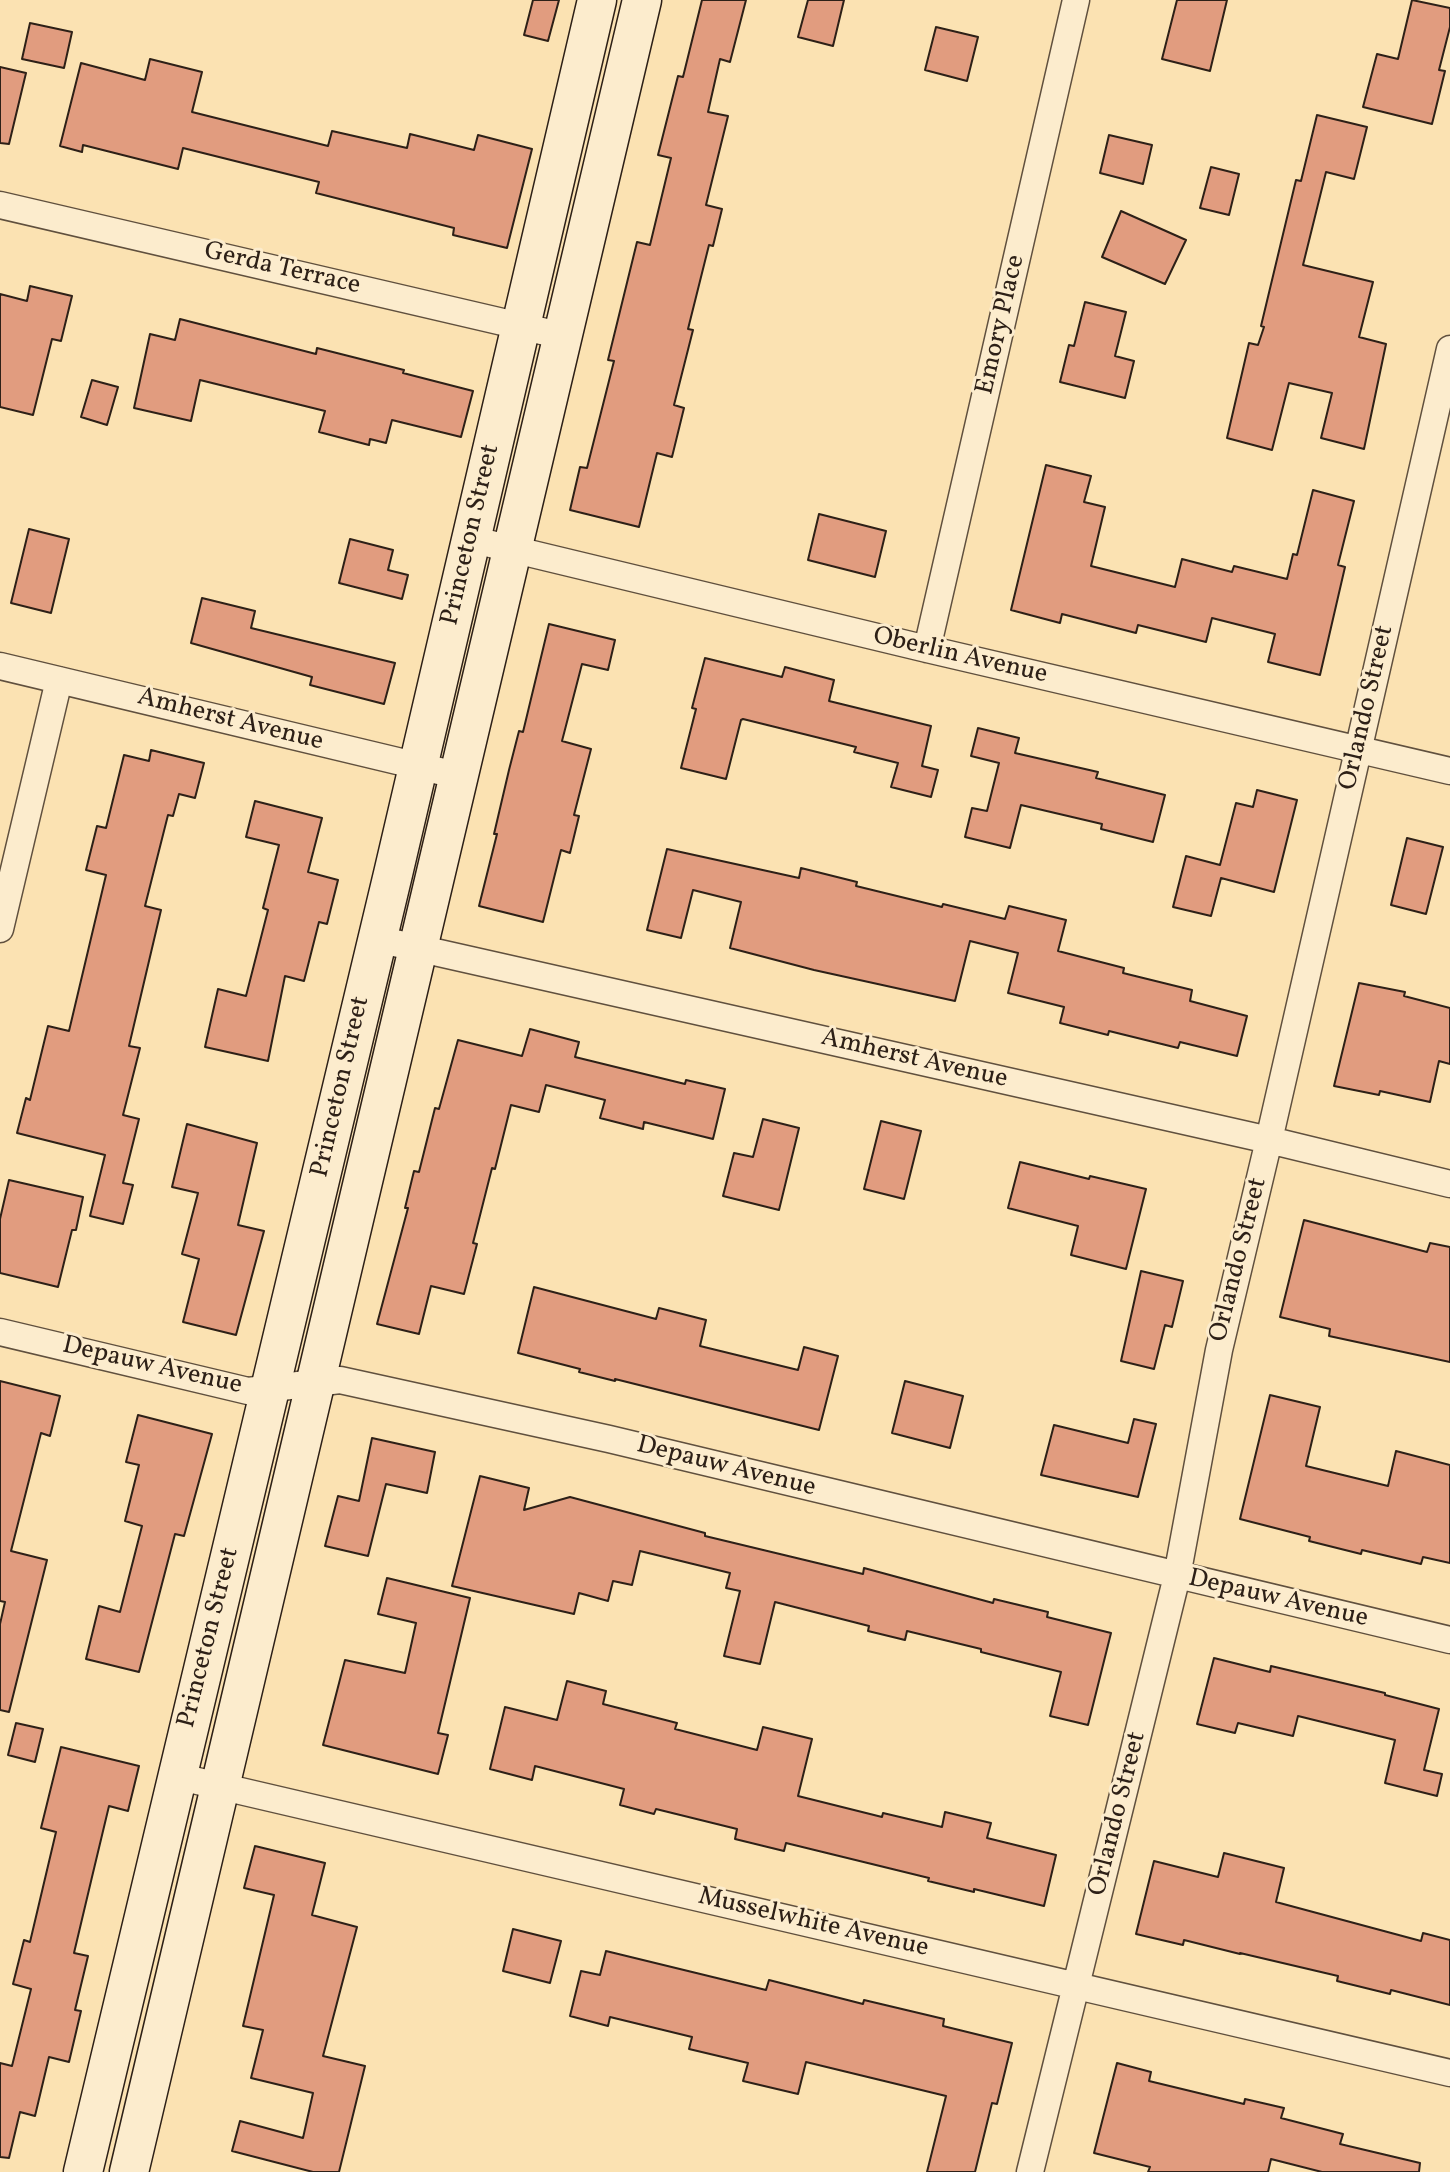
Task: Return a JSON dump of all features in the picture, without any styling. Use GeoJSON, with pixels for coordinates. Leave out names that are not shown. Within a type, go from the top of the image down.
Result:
{"type":"FeatureCollection","features":[{"type":"Feature","properties":{"kind":"main road","name":"Princeton Street"},"geometry":{"type":"LineString","coordinates":[[83,2172],[271,1388],[597,0]]}},
{"type":"Feature","properties":{"kind":"main road","name":"Princeton Street"},"geometry":{"type":"LineString","coordinates":[[129,2172],[642,0]]}},
{"type":"Feature","properties":{"kind":"street","name":"Emory Place"},"geometry":{"type":"LineString","coordinates":[[927,649],[1076,0]]}},
{"type":"Feature","properties":{"kind":"street","name":"Gerda Terrace"},"geometry":{"type":"LineString","coordinates":[[0,205],[563,335]]}},
{"type":"Feature","properties":{"kind":"street","name":"Orlando Street"},"geometry":{"type":"LineString","coordinates":[[1030,2172],[1177,1576],[1219,1350],[1450,349]]}},
{"type":"Feature","properties":{"kind":"street","name":"Oberlin Avenue"},"geometry":{"type":"LineString","coordinates":[[470,539],[1450,771]]}},
{"type":"Feature","properties":{"kind":"street","name":"Amherst Avenue"},"geometry":{"type":"LineString","coordinates":[[0,666],[460,776]]}},
{"type":"Feature","properties":{"kind":"street"},"geometry":{"type":"LineString","coordinates":[[0,929],[59,680]]}},
{"type":"Feature","properties":{"kind":"street","name":"Amherst Avenue"},"geometry":{"type":"LineString","coordinates":[[377,939],[1269,1140],[1450,1184]]}},
{"type":"Feature","properties":{"kind":"street","name":"Depauw Avenue"},"geometry":{"type":"LineString","coordinates":[[0,1332],[248,1391],[340,1380],[610,1439],[1450,1640]]}},
{"type":"Feature","properties":{"kind":"street","name":"Musselwhite Avenue"},"geometry":{"type":"LineString","coordinates":[[176,1776],[1450,2073]]}},
{"type":"Feature","properties":{"kind":"building"},"geometry":{"type":"Polygon","coordinates":[[[533,0],[559,0],[548,41],[524,35],[533,0]]]}},
{"type":"Feature","properties":{"kind":"building"},"geometry":{"type":"Polygon","coordinates":[[[702,0],[746,0],[730,62],[720,59],[708,112],[728,116],[706,205],[722,209],[713,246],[709,245],[688,329],[693,330],[674,405],[684,408],[672,457],[657,453],[639,527],[570,510],[580,467],[587,468],[614,361],[608,360],[637,242],[650,245],[671,158],[658,155],[678,76],[683,77],[702,0]]]}},
{"type":"Feature","properties":{"kind":"building"},"geometry":{"type":"Polygon","coordinates":[[[808,0],[844,0],[833,46],[798,37],[808,0]]]}},
{"type":"Feature","properties":{"kind":"building"},"geometry":{"type":"Polygon","coordinates":[[[1177,0],[1227,0],[1210,71],[1162,59],[1177,0]]]}},
{"type":"Feature","properties":{"kind":"building"},"geometry":{"type":"Polygon","coordinates":[[[1412,0],[1450,8],[1450,27],[1439,70],[1445,71],[1432,124],[1363,107],[1377,54],[1398,59],[1412,0]]]}},
{"type":"Feature","properties":{"kind":"building"},"geometry":{"type":"Polygon","coordinates":[[[30,23],[72,32],[64,68],[22,59],[30,23]]]}},
{"type":"Feature","properties":{"kind":"building"},"geometry":{"type":"Polygon","coordinates":[[[936,27],[978,37],[967,81],[925,70],[936,27]]]}},
{"type":"Feature","properties":{"kind":"building"},"geometry":{"type":"Polygon","coordinates":[[[150,59],[202,72],[192,112],[328,146],[332,131],[407,148],[410,134],[474,150],[478,135],[532,149],[507,248],[453,235],[454,228],[316,193],[319,182],[183,148],[178,169],[83,145],[82,152],[60,146],[81,63],[145,80],[150,59]]]}},
{"type":"Feature","properties":{"kind":"building"},"geometry":{"type":"Polygon","coordinates":[[[0,67],[26,73],[9,144],[0,143],[0,67]]]}},
{"type":"Feature","properties":{"kind":"building"},"geometry":{"type":"Polygon","coordinates":[[[1317,115],[1367,127],[1354,179],[1326,172],[1303,265],[1373,282],[1359,337],[1386,344],[1364,449],[1321,438],[1332,393],[1289,383],[1272,450],[1227,438],[1249,343],[1258,345],[1264,327],[1261,326],[1296,180],[1301,181],[1317,115]]]}},
{"type":"Feature","properties":{"kind":"building"},"geometry":{"type":"Polygon","coordinates":[[[1109,135],[1152,145],[1143,184],[1100,173],[1109,135]]]}},
{"type":"Feature","properties":{"kind":"building"},"geometry":{"type":"Polygon","coordinates":[[[1211,167],[1239,174],[1229,215],[1200,208],[1211,167]]]}},
{"type":"Feature","properties":{"kind":"building"},"geometry":{"type":"Polygon","coordinates":[[[1121,211],[1186,240],[1165,284],[1102,257],[1121,211]]]}},
{"type":"Feature","properties":{"kind":"building"},"geometry":{"type":"Polygon","coordinates":[[[30,286],[72,296],[61,341],[52,339],[33,415],[0,407],[0,294],[27,301],[30,286]]]}},
{"type":"Feature","properties":{"kind":"building"},"geometry":{"type":"Polygon","coordinates":[[[1085,302],[1126,312],[1115,356],[1134,361],[1125,398],[1060,382],[1069,345],[1074,346],[1085,302]]]}},
{"type":"Feature","properties":{"kind":"building"},"geometry":{"type":"Polygon","coordinates":[[[180,319],[316,354],[317,348],[473,391],[461,437],[392,420],[386,443],[370,439],[369,445],[319,432],[325,411],[200,380],[191,421],[134,408],[150,334],[175,340],[180,319]]]}},
{"type":"Feature","properties":{"kind":"building"},"geometry":{"type":"Polygon","coordinates":[[[92,380],[118,387],[107,425],[81,417],[92,380]]]}},
{"type":"Feature","properties":{"kind":"building"},"geometry":{"type":"Polygon","coordinates":[[[1046,465],[1091,476],[1084,502],[1105,507],[1091,566],[1175,587],[1182,559],[1232,572],[1234,566],[1287,579],[1293,554],[1297,555],[1313,490],[1354,501],[1338,565],[1345,567],[1320,675],[1268,662],[1275,634],[1212,618],[1206,642],[1138,625],[1136,633],[1062,614],[1060,623],[1011,610],[1046,465]]]}},
{"type":"Feature","properties":{"kind":"building"},"geometry":{"type":"Polygon","coordinates":[[[819,514],[886,531],[875,577],[808,560],[819,514]]]}},
{"type":"Feature","properties":{"kind":"building"},"geometry":{"type":"Polygon","coordinates":[[[29,529],[69,539],[51,613],[11,603],[29,529]]]}},
{"type":"Feature","properties":{"kind":"building"},"geometry":{"type":"Polygon","coordinates":[[[350,539],[393,550],[388,570],[408,575],[402,599],[339,583],[350,539]]]}},
{"type":"Feature","properties":{"kind":"building"},"geometry":{"type":"Polygon","coordinates":[[[202,598],[255,611],[251,628],[395,663],[384,704],[310,685],[312,677],[191,643],[202,598]]]}},
{"type":"Feature","properties":{"kind":"building"},"geometry":{"type":"Polygon","coordinates":[[[549,624],[615,640],[608,670],[582,664],[562,741],[591,749],[574,815],[579,816],[570,853],[561,850],[543,922],[479,906],[509,770],[519,731],[523,732],[549,624]]]}},
{"type":"Feature","properties":{"kind":"building"},"geometry":{"type":"Polygon","coordinates":[[[705,658],[782,677],[785,667],[834,680],[829,701],[931,726],[922,766],[938,770],[931,797],[891,787],[898,763],[854,752],[856,747],[743,719],[726,779],[681,768],[705,658]]]}},
{"type":"Feature","properties":{"kind":"building"},"geometry":{"type":"Polygon","coordinates":[[[978,728],[1019,738],[1015,753],[1098,772],[1096,778],[1165,795],[1153,842],[1101,829],[1102,824],[1021,805],[1010,848],[965,837],[972,808],[987,811],[999,763],[971,756],[978,728]]]}},
{"type":"Feature","properties":{"kind":"building"},"geometry":{"type":"Polygon","coordinates":[[[151,750],[204,763],[195,798],[179,794],[173,816],[168,815],[145,906],[161,910],[129,1046],[140,1048],[123,1115],[139,1119],[123,1183],[133,1185],[123,1224],[90,1216],[105,1155],[17,1133],[26,1098],[30,1100],[48,1026],[69,1031],[106,875],[86,870],[97,826],[106,828],[124,755],[149,761],[151,750]]]}},
{"type":"Feature","properties":{"kind":"building"},"geometry":{"type":"Polygon","coordinates":[[[1257,790],[1297,800],[1274,892],[1221,878],[1211,916],[1173,907],[1186,856],[1220,865],[1236,803],[1253,807],[1257,790]]]}},
{"type":"Feature","properties":{"kind":"building"},"geometry":{"type":"Polygon","coordinates":[[[255,801],[322,818],[308,872],[338,880],[327,924],[319,922],[304,981],[285,976],[268,1061],[205,1047],[218,989],[246,996],[268,910],[263,908],[279,845],[246,837],[255,801]]]}},
{"type":"Feature","properties":{"kind":"building"},"geometry":{"type":"Polygon","coordinates":[[[1407,838],[1443,847],[1426,914],[1391,905],[1407,838]]]}},
{"type":"Feature","properties":{"kind":"building"},"geometry":{"type":"Polygon","coordinates":[[[667,849],[799,878],[801,868],[857,882],[856,886],[1005,919],[1009,906],[1066,920],[1058,951],[1124,968],[1123,973],[1192,990],[1190,1001],[1247,1016],[1237,1056],[1180,1042],[1178,1048],[1109,1031],[1108,1035],[1060,1023],[1064,1007],[1008,993],[1018,953],[970,941],[955,1001],[814,970],[730,948],[741,902],[693,890],[681,938],[647,930],[667,849]]]}},
{"type":"Feature","properties":{"kind":"building"},"geometry":{"type":"Polygon","coordinates":[[[1359,983],[1405,992],[1404,996],[1450,1008],[1450,1064],[1439,1061],[1430,1102],[1380,1091],[1379,1095],[1334,1086],[1359,983]]]}},
{"type":"Feature","properties":{"kind":"building"},"geometry":{"type":"Polygon","coordinates":[[[530,1029],[579,1042],[575,1057],[685,1084],[686,1080],[725,1089],[713,1139],[644,1122],[643,1129],[600,1118],[605,1100],[546,1085],[539,1112],[511,1105],[473,1243],[477,1244],[464,1294],[431,1286],[419,1334],[377,1324],[408,1208],[405,1208],[414,1171],[419,1172],[435,1108],[439,1109],[458,1040],[522,1056],[530,1029]]]}},
{"type":"Feature","properties":{"kind":"building"},"geometry":{"type":"Polygon","coordinates":[[[763,1119],[799,1128],[779,1210],[723,1196],[734,1153],[753,1157],[763,1119]]]}},
{"type":"Feature","properties":{"kind":"building"},"geometry":{"type":"Polygon","coordinates":[[[881,1121],[921,1131],[904,1199],[864,1189],[881,1121]]]}},
{"type":"Feature","properties":{"kind":"building"},"geometry":{"type":"Polygon","coordinates":[[[187,1124],[257,1143],[238,1225],[264,1231],[236,1335],[183,1322],[199,1259],[182,1254],[198,1193],[172,1187],[187,1124]]]}},
{"type":"Feature","properties":{"kind":"building"},"geometry":{"type":"Polygon","coordinates":[[[1020,1162],[1089,1179],[1090,1176],[1146,1189],[1126,1269],[1071,1255],[1078,1226],[1008,1208],[1020,1162]]]}},
{"type":"Feature","properties":{"kind":"building"},"geometry":{"type":"Polygon","coordinates":[[[9,1180],[83,1197],[58,1287],[0,1273],[0,1219],[9,1180]]]}},
{"type":"Feature","properties":{"kind":"building"},"geometry":{"type":"Polygon","coordinates":[[[1304,1220],[1427,1252],[1430,1243],[1450,1247],[1450,1362],[1329,1336],[1330,1329],[1280,1317],[1304,1220]]]}},
{"type":"Feature","properties":{"kind":"building"},"geometry":{"type":"Polygon","coordinates":[[[1141,1271],[1183,1281],[1172,1327],[1165,1325],[1154,1369],[1121,1361],[1141,1271]]]}},
{"type":"Feature","properties":{"kind":"building"},"geometry":{"type":"Polygon","coordinates":[[[534,1287],[656,1319],[659,1308],[706,1320],[700,1346],[798,1370],[804,1347],[838,1356],[819,1430],[579,1372],[580,1369],[518,1353],[534,1287]]]}},
{"type":"Feature","properties":{"kind":"building"},"geometry":{"type":"Polygon","coordinates":[[[0,1381],[60,1396],[50,1436],[41,1433],[11,1551],[47,1560],[9,1712],[0,1710],[0,1624],[5,1602],[0,1601],[0,1381]]]}},
{"type":"Feature","properties":{"kind":"building"},"geometry":{"type":"Polygon","coordinates":[[[905,1381],[963,1396],[950,1448],[892,1433],[905,1381]]]}},
{"type":"Feature","properties":{"kind":"building"},"geometry":{"type":"Polygon","coordinates":[[[1270,1395],[1320,1407],[1306,1466],[1388,1486],[1396,1451],[1450,1465],[1450,1563],[1423,1557],[1421,1564],[1362,1550],[1361,1554],[1309,1541],[1310,1537],[1240,1519],[1270,1395]]]}},
{"type":"Feature","properties":{"kind":"building"},"geometry":{"type":"Polygon","coordinates":[[[138,1415],[212,1434],[184,1536],[175,1534],[139,1672],[86,1659],[99,1606],[120,1612],[142,1526],[125,1521],[139,1465],[126,1462],[138,1415]]]}},
{"type":"Feature","properties":{"kind":"building"},"geometry":{"type":"Polygon","coordinates":[[[1134,1419],[1156,1424],[1138,1497],[1041,1475],[1054,1425],[1128,1443],[1134,1419]]]}},
{"type":"Feature","properties":{"kind":"building"},"geometry":{"type":"Polygon","coordinates":[[[372,1438],[435,1452],[427,1493],[386,1484],[368,1556],[325,1546],[338,1496],[359,1501],[372,1438]]]}},
{"type":"Feature","properties":{"kind":"building"},"geometry":{"type":"Polygon","coordinates":[[[480,1476],[529,1488],[524,1510],[570,1497],[705,1533],[705,1536],[863,1574],[864,1568],[993,1603],[994,1599],[1048,1612],[1047,1617],[1111,1633],[1088,1725],[1050,1716],[1061,1672],[907,1631],[905,1640],[868,1631],[869,1626],[775,1602],[760,1664],[724,1656],[740,1591],[726,1588],[730,1573],[640,1551],[632,1585],[613,1581],[608,1601],[579,1593],[574,1614],[452,1586],[480,1476]]]}},
{"type":"Feature","properties":{"kind":"building"},"geometry":{"type":"Polygon","coordinates":[[[387,1578],[470,1598],[438,1733],[448,1735],[438,1774],[323,1745],[345,1660],[405,1673],[416,1623],[378,1614],[387,1578]]]}},
{"type":"Feature","properties":{"kind":"building"},"geometry":{"type":"Polygon","coordinates":[[[1214,1658],[1270,1672],[1271,1666],[1385,1693],[1439,1709],[1424,1770],[1442,1774],[1437,1796],[1385,1783],[1395,1740],[1298,1716],[1293,1736],[1238,1723],[1235,1733],[1197,1724],[1214,1658]]]}},
{"type":"Feature","properties":{"kind":"building"},"geometry":{"type":"Polygon","coordinates":[[[567,1681],[606,1691],[603,1704],[677,1723],[675,1729],[757,1750],[763,1727],[812,1739],[798,1796],[882,1817],[883,1813],[942,1827],[945,1812],[991,1823],[987,1838],[1056,1855],[1044,1906],[928,1881],[929,1878],[786,1843],[784,1851],[735,1839],[737,1829],[656,1809],[654,1814],[620,1805],[624,1789],[535,1766],[532,1780],[490,1769],[505,1707],[557,1720],[567,1681]]]}},
{"type":"Feature","properties":{"kind":"building"},"geometry":{"type":"Polygon","coordinates":[[[16,1723],[43,1729],[35,1762],[8,1755],[16,1723]]]}},
{"type":"Feature","properties":{"kind":"building"},"geometry":{"type":"Polygon","coordinates":[[[61,1747],[139,1766],[128,1811],[109,1806],[74,1953],[88,1956],[75,2010],[81,2011],[69,2062],[49,2057],[35,2116],[20,2112],[9,2158],[0,2157],[0,2063],[12,2066],[31,1989],[13,1984],[24,1940],[30,1942],[56,1832],[41,1828],[61,1747]]]}},
{"type":"Feature","properties":{"kind":"building"},"geometry":{"type":"Polygon","coordinates":[[[255,1846],[325,1863],[312,1915],[357,1927],[323,2056],[365,2066],[339,2172],[313,2172],[232,2151],[240,2121],[303,2138],[313,2093],[251,2078],[263,2030],[243,2026],[274,1895],[244,1888],[255,1846]]]}},
{"type":"Feature","properties":{"kind":"building"},"geometry":{"type":"Polygon","coordinates":[[[1224,1853],[1284,1868],[1276,1902],[1421,1941],[1423,1933],[1450,1940],[1450,2005],[1391,1990],[1390,1994],[1337,1981],[1338,1976],[1184,1940],[1183,1945],[1136,1934],[1154,1861],[1218,1877],[1224,1853]]]}},
{"type":"Feature","properties":{"kind":"building"},"geometry":{"type":"Polygon","coordinates":[[[513,1929],[561,1941],[550,1983],[503,1971],[513,1929]]]}},
{"type":"Feature","properties":{"kind":"building"},"geometry":{"type":"Polygon","coordinates":[[[606,1951],[766,1990],[769,1980],[863,2004],[864,2000],[944,2019],[943,2026],[1012,2043],[997,2104],[992,2103],[975,2172],[927,2172],[946,2096],[806,2062],[798,2094],[743,2081],[748,2063],[689,2049],[692,2037],[610,2017],[608,2026],[570,2016],[581,1971],[600,1975],[606,1951]]]}},
{"type":"Feature","properties":{"kind":"building"},"geometry":{"type":"Polygon","coordinates":[[[1117,2063],[1151,2072],[1149,2081],[1244,2104],[1245,2099],[1284,2108],[1281,2118],[1343,2134],[1340,2144],[1420,2163],[1419,2172],[1322,2172],[1271,2159],[1268,2172],[1148,2172],[1150,2167],[1094,2153],[1117,2063]]]}}]}
